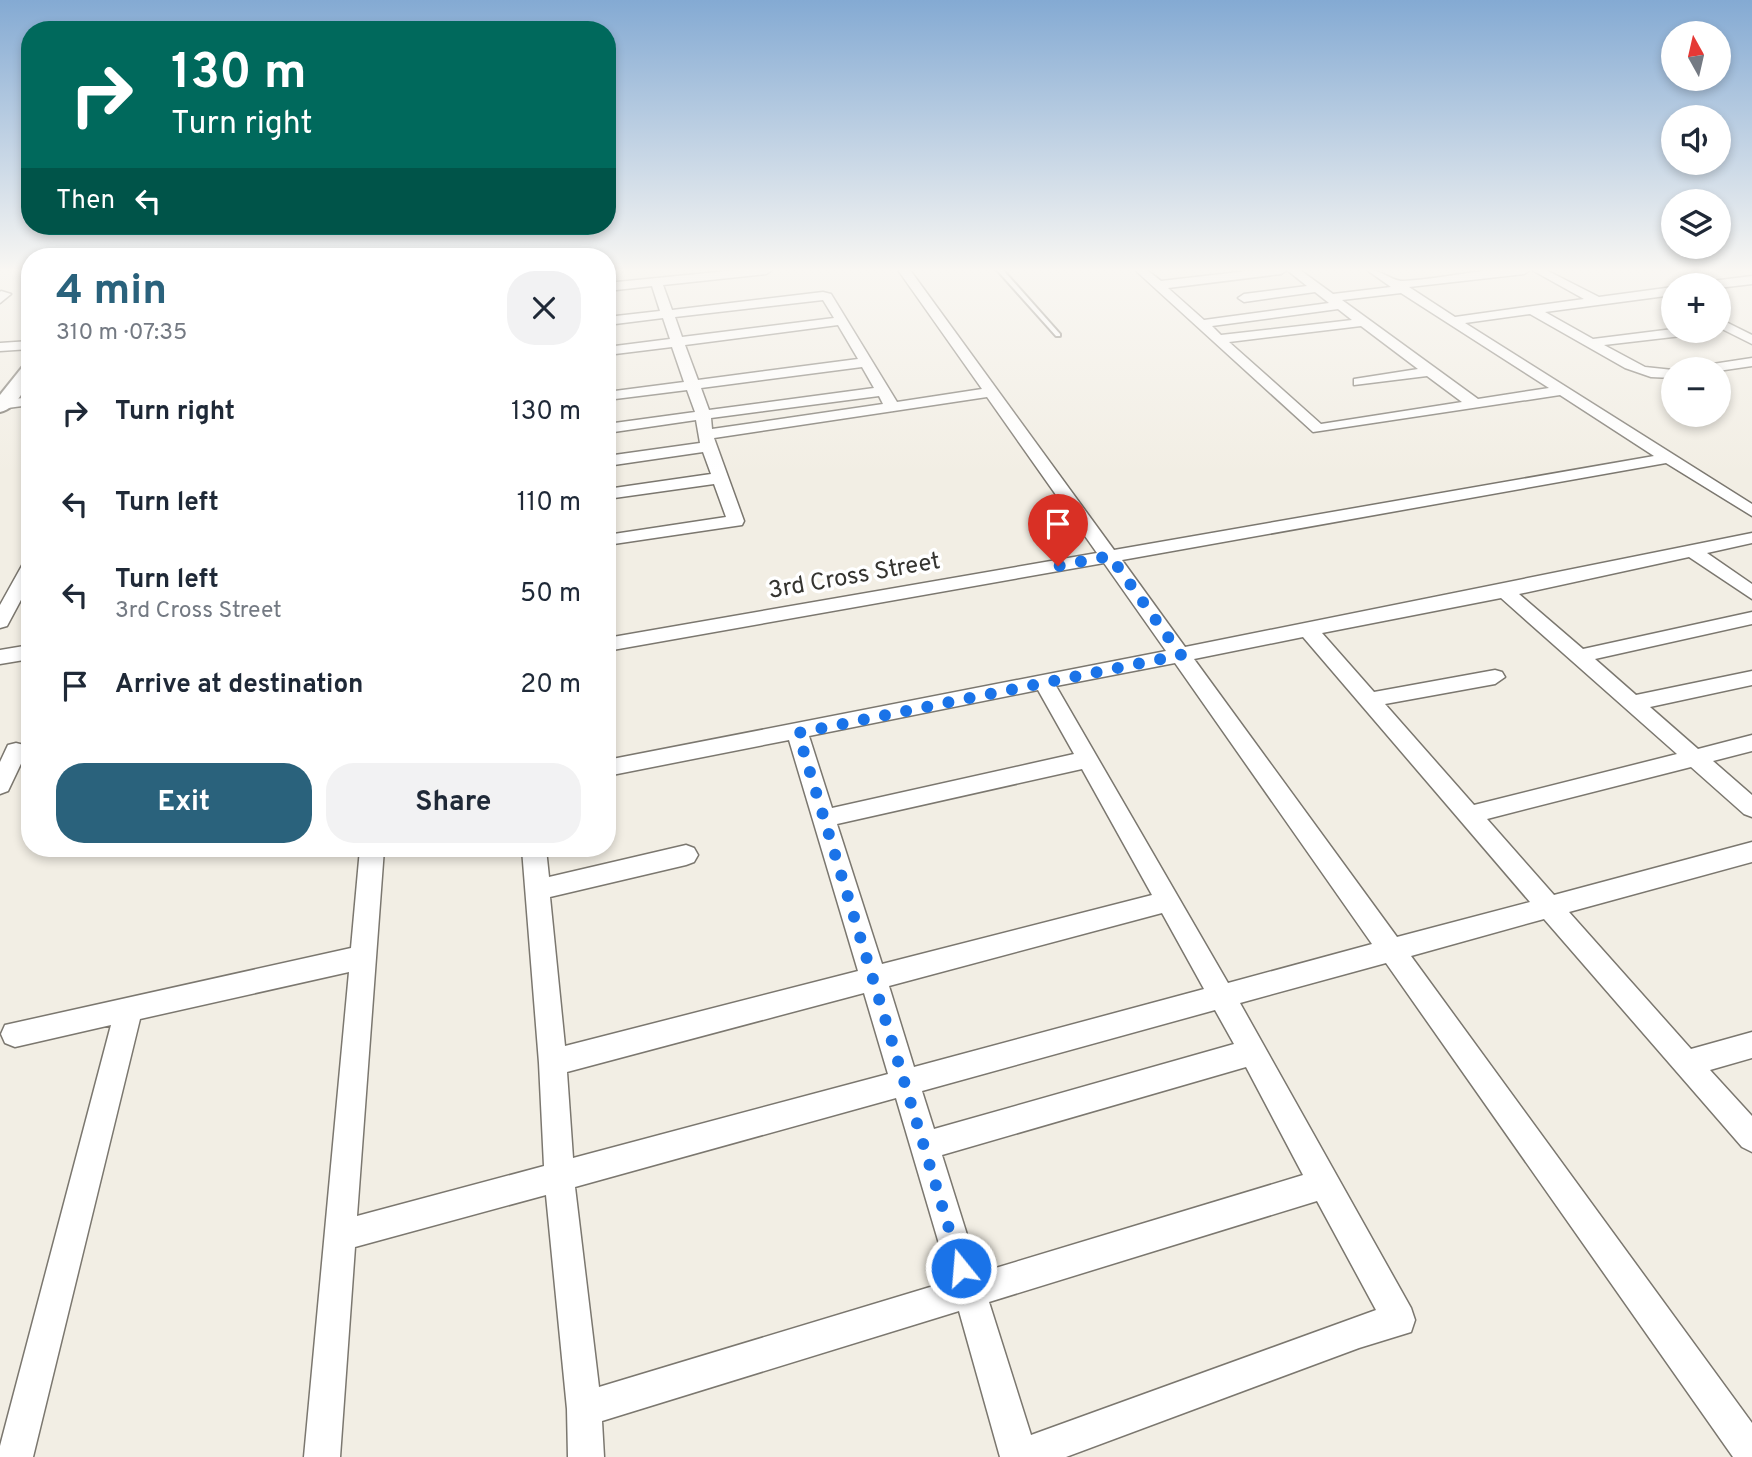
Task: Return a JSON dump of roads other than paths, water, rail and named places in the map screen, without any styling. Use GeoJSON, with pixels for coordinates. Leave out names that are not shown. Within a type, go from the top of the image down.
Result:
{"type":"FeatureCollection","features":[{"type":"Feature","properties":{"kind":"street"},"geometry":{"type":"LineString","coordinates":[[616,539],[736,521],[677,338]]}},
{"type":"Feature","properties":{"kind":"street"},"geometry":{"type":"LineString","coordinates":[[616,350],[703,338]]}},
{"type":"Feature","properties":{"kind":"street"},"geometry":{"type":"LineString","coordinates":[[852,338],[893,408]]}},
{"type":"Feature","properties":{"kind":"street"},"geometry":{"type":"LineString","coordinates":[[952,338],[1752,1453]]}},
{"type":"Feature","properties":{"kind":"street"},"geometry":{"type":"LineString","coordinates":[[1219,338],[1318,429],[1564,390]]}},
{"type":"Feature","properties":{"kind":"street"},"geometry":{"type":"LineString","coordinates":[[1221,340],[1237,338]]}},
{"type":"Feature","properties":{"kind":"street"},"geometry":{"type":"LineString","coordinates":[[1386,338],[1476,405]]}},
{"type":"Feature","properties":{"kind":"street"},"geometry":{"type":"LineString","coordinates":[[1485,338],[1752,511]]}},
{"type":"Feature","properties":{"kind":"street"},"geometry":{"type":"LineString","coordinates":[[1582,338],[1641,371],[1651,375],[1661,375]]}},
{"type":"Feature","properties":{"kind":"street"},"geometry":{"type":"LineString","coordinates":[[1591,343],[1632,338]]}},
{"type":"Feature","properties":{"kind":"street"},"geometry":{"type":"LineString","coordinates":[[0,347],[21,346]]}},
{"type":"Feature","properties":{"kind":"street"},"geometry":{"type":"LineString","coordinates":[[616,395],[867,362]]}},
{"type":"Feature","properties":{"kind":"street"},"geometry":{"type":"LineString","coordinates":[[1731,365],[1752,362]]}},
{"type":"Feature","properties":{"kind":"street"},"geometry":{"type":"LineString","coordinates":[[1359,382],[1430,371]]}},
{"type":"Feature","properties":{"kind":"street"},"geometry":{"type":"LineString","coordinates":[[1,406],[21,380]]}},
{"type":"Feature","properties":{"kind":"street"},"geometry":{"type":"LineString","coordinates":[[616,428],[884,391]]}},
{"type":"Feature","properties":{"kind":"street"},"geometry":{"type":"LineString","coordinates":[[616,459],[708,440],[991,392]]}},
{"type":"Feature","properties":{"kind":"street"},"geometry":{"type":"LineString","coordinates":[[1,406],[21,403]]}},
{"type":"Feature","properties":{"kind":"street","name":"3rd Cross Street"},"geometry":{"type":"LineString","coordinates":[[616,643],[1668,458]]}},
{"type":"Feature","properties":{"kind":"street"},"geometry":{"type":"LineString","coordinates":[[616,493],[720,478]]}},
{"type":"Feature","properties":{"kind":"street"},"geometry":{"type":"LineString","coordinates":[[616,766],[798,733],[1043,681],[1505,591],[1752,538]]}},
{"type":"Feature","properties":{"kind":"street"},"geometry":{"type":"LineString","coordinates":[[1691,550],[1752,593]]}},
{"type":"Feature","properties":{"kind":"street"},"geometry":{"type":"LineString","coordinates":[[1505,591],[1752,808]]}},
{"type":"Feature","properties":{"kind":"street"},"geometry":{"type":"LineString","coordinates":[[0,622],[20,599]]}},
{"type":"Feature","properties":{"kind":"street"},"geometry":{"type":"LineString","coordinates":[[1579,656],[1752,618]]}},
{"type":"Feature","properties":{"kind":"street"},"geometry":{"type":"LineString","coordinates":[[1307,629],[1752,1137]]}},
{"type":"Feature","properties":{"kind":"street"},"geometry":{"type":"LineString","coordinates":[[0,657],[21,654]]}},
{"type":"Feature","properties":{"kind":"street"},"geometry":{"type":"LineString","coordinates":[[1369,700],[1495,677]]}},
{"type":"Feature","properties":{"kind":"street"},"geometry":{"type":"LineString","coordinates":[[1633,703],[1752,678]]}},
{"type":"Feature","properties":{"kind":"street"},"geometry":{"type":"LineString","coordinates":[[798,733],[1019,1457],[1359,1331],[1399,1321],[1222,996],[1043,681]]}},
{"type":"Feature","properties":{"kind":"street"},"geometry":{"type":"LineString","coordinates":[[1469,815],[1752,743]]}},
{"type":"Feature","properties":{"kind":"street"},"geometry":{"type":"LineString","coordinates":[[0,785],[15,751]]}},
{"type":"Feature","properties":{"kind":"street"},"geometry":{"type":"LineString","coordinates":[[826,818],[1088,759]]}},
{"type":"Feature","properties":{"kind":"street"},"geometry":{"type":"LineString","coordinates":[[340,1236],[1752,852]]}},
{"type":"Feature","properties":{"kind":"street"},"geometry":{"type":"LineString","coordinates":[[538,890],[686,855]]}},
{"type":"Feature","properties":{"kind":"street"},"geometry":{"type":"LineString","coordinates":[[322,1457],[371,857]]}},
{"type":"Feature","properties":{"kind":"street"},"geometry":{"type":"LineString","coordinates":[[535,857],[553,1063],[559,1177],[584,1409],[586,1457]]}},
{"type":"Feature","properties":{"kind":"street"},"geometry":{"type":"LineString","coordinates":[[553,1063],[1167,901]]}},
{"type":"Feature","properties":{"kind":"street"},"geometry":{"type":"LineString","coordinates":[[15,1034],[364,957]]}},
{"type":"Feature","properties":{"kind":"street"},"geometry":{"type":"LineString","coordinates":[[15,1457],[129,1007]]}},
{"type":"Feature","properties":{"kind":"street"},"geometry":{"type":"LineString","coordinates":[[1686,1063],[1752,1045]]}},
{"type":"Feature","properties":{"kind":"street"},"geometry":{"type":"LineString","coordinates":[[924,1146],[1252,1052]]}},
{"type":"Feature","properties":{"kind":"street"},"geometry":{"type":"LineString","coordinates":[[584,1409],[1324,1184]]}}]}
